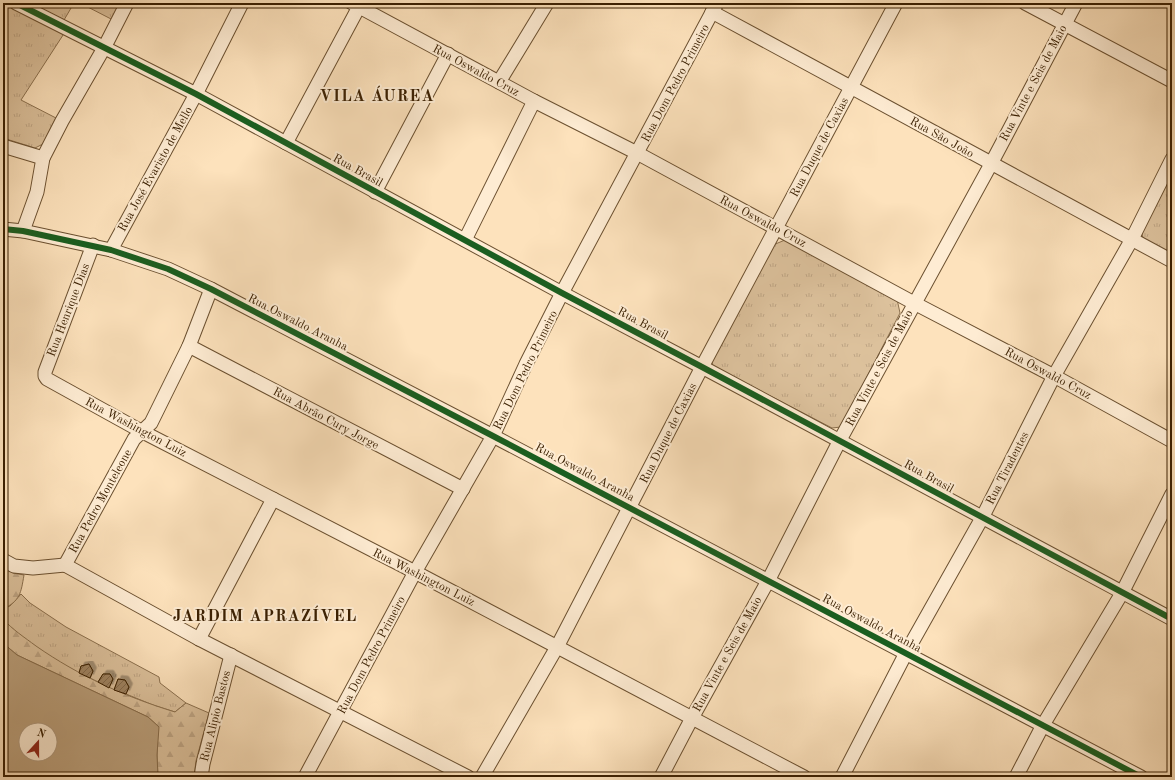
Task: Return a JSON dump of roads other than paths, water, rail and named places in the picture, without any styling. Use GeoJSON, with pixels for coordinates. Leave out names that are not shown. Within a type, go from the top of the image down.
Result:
{"type":"FeatureCollection","features":[{"type":"Feature","properties":{"kind":"street","name":"Rua Brasil"},"geometry":{"type":"LineString","coordinates":[[16,3],[196,94],[286,142],[562,293],[702,366],[1172,620]]}},
{"type":"Feature","properties":{"kind":"street"},"geometry":{"type":"LineString","coordinates":[[24,232],[36,192],[43,158],[82,85],[104,48],[127,3]]}},
{"type":"Feature","properties":{"kind":"street","name":"Rua José Evaristo de Mello"},"geometry":{"type":"LineString","coordinates":[[111,250],[196,94],[242,3]]}},
{"type":"Feature","properties":{"kind":"street"},"geometry":{"type":"LineString","coordinates":[[499,82],[546,3]]}},
{"type":"Feature","properties":{"kind":"street","name":"Rua Duque de Caxias"},"geometry":{"type":"LineString","coordinates":[[482,777],[557,647],[702,366],[896,3]]}},
{"type":"Feature","properties":{"kind":"street"},"geometry":{"type":"LineString","coordinates":[[1025,3],[1172,81]]}},
{"type":"Feature","properties":{"kind":"street","name":"Rua Vinte e Seis de Maio"},"geometry":{"type":"LineString","coordinates":[[662,777],[692,718],[768,581],[840,440],[991,164],[1076,3]]}},
{"type":"Feature","properties":{"kind":"street"},"geometry":{"type":"LineString","coordinates":[[286,142],[357,4]]}},
{"type":"Feature","properties":{"kind":"street","name":"Rua Oswaldo Cruz"},"geometry":{"type":"LineString","coordinates":[[357,4],[534,101],[637,153],[914,303],[1054,376],[1172,441]]}},
{"type":"Feature","properties":{"kind":"street","name":"Rua São João"},"geometry":{"type":"LineString","coordinates":[[715,7],[851,87],[1172,261]]}},
{"type":"Feature","properties":{"kind":"street","name":"Rua Dom Pedro Primeiro"},"geometry":{"type":"LineString","coordinates":[[305,777],[415,572],[493,436],[526,364],[562,293],[715,7]]}},
{"type":"Feature","properties":{"kind":"street"},"geometry":{"type":"LineString","coordinates":[[376,192],[448,54]]}},
{"type":"Feature","properties":{"kind":"street"},"geometry":{"type":"LineString","coordinates":[[465,240],[534,101]]}},
{"type":"Feature","properties":{"kind":"street"},"geometry":{"type":"LineString","coordinates":[[3,146],[43,158]]}},
{"type":"Feature","properties":{"kind":"street","name":"Rua Tiradentes"},"geometry":{"type":"LineString","coordinates":[[842,777],[906,653],[982,518],[1054,376],[1132,239],[1172,159]]}},
{"type":"Feature","properties":{"kind":"street","name":"Rua Oswaldo Aranha"},"geometry":{"type":"LineString","coordinates":[[3,229],[93,245],[168,268],[493,436],[1141,777]]}},
{"type":"Feature","properties":{"kind":"street","name":"Rua Henrique Dias"},"geometry":{"type":"LineString","coordinates":[[45,376],[45,372],[93,245]]}},
{"type":"Feature","properties":{"kind":"street","name":"Rua Pedro Monteleone"},"geometry":{"type":"LineString","coordinates":[[65,565],[134,439],[151,423],[189,346],[211,289]]}},
{"type":"Feature","properties":{"kind":"street","name":"Rua Abrão Cury Jorge"},"geometry":{"type":"LineString","coordinates":[[189,346],[463,489]]}},
{"type":"Feature","properties":{"kind":"street","name":"Rua Washington Luiz"},"geometry":{"type":"LineString","coordinates":[[45,376],[47,379],[141,431],[415,572],[804,777]]}},
{"type":"Feature","properties":{"kind":"street"},"geometry":{"type":"LineString","coordinates":[[1016,777],[1043,725],[1122,593],[1172,494]]}},
{"type":"Feature","properties":{"kind":"street"},"geometry":{"type":"LineString","coordinates":[[199,639],[273,499]]}},
{"type":"Feature","properties":{"kind":"street"},"geometry":{"type":"LineString","coordinates":[[3,560],[14,566],[33,568],[65,565],[199,639],[468,777]]}},
{"type":"Feature","properties":{"kind":"street","name":"Rua Alipio Bastos"},"geometry":{"type":"LineString","coordinates":[[201,777],[202,764],[231,655]]}},
{"type":"Feature","properties":{"kind":"district","name":"VILA ÁUREA"},"geometry":{"type":"Point","coordinates":[377,95]}},
{"type":"Feature","properties":{"kind":"district","name":"JARDIM APRAZÍVEL"},"geometry":{"type":"Point","coordinates":[265,615]}}]}
